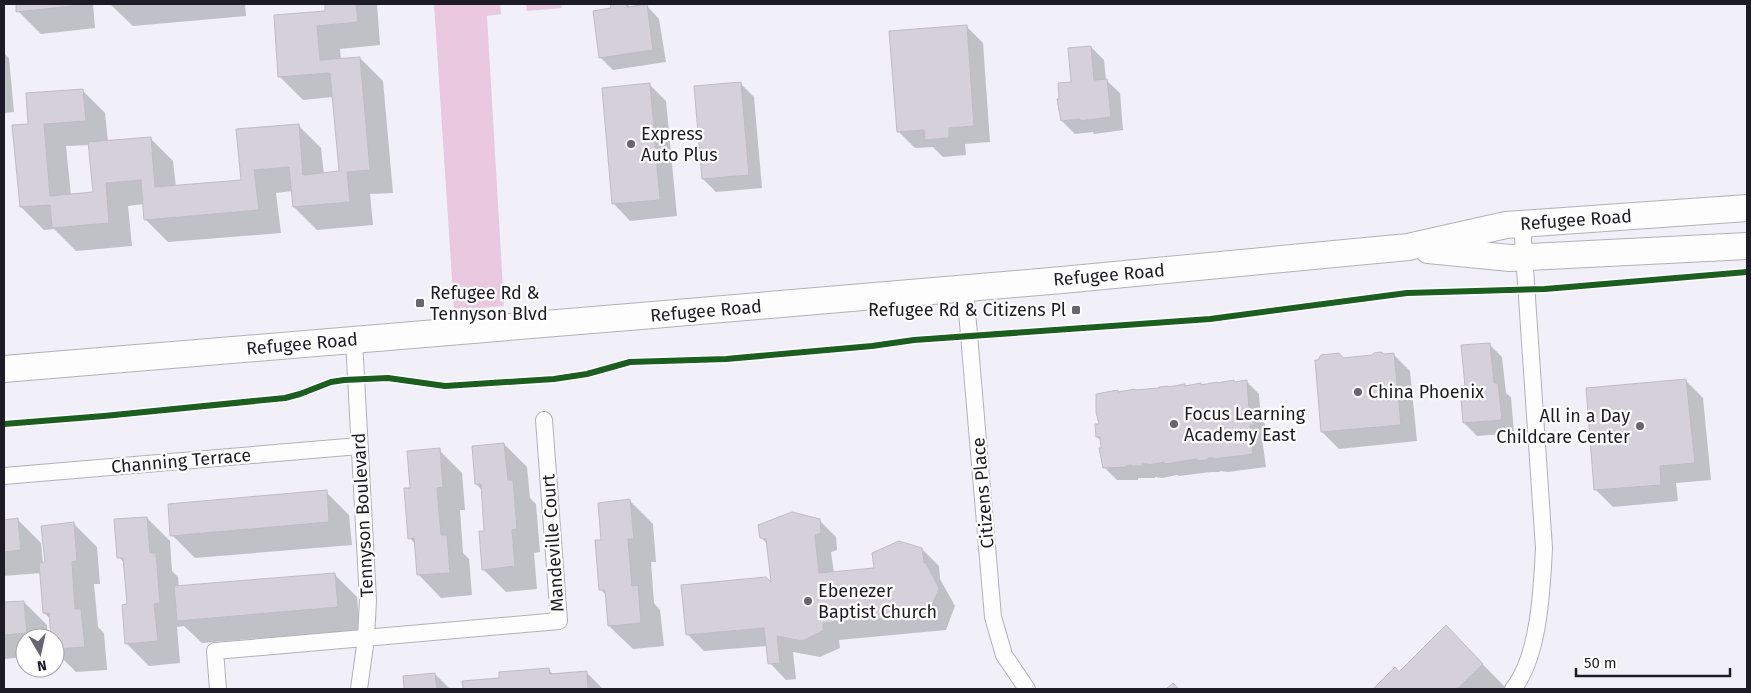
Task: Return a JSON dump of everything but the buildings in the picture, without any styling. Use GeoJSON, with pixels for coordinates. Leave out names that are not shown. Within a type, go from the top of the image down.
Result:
{"type":"FeatureCollection","features":[{"type":"Feature","properties":{"kind":"main road","name":"Refugee Road"},"geometry":{"type":"LineString","coordinates":[[4,369],[965,288],[1408,247],[1506,224],[1747,208]]}},
{"type":"Feature","properties":{"kind":"main road","name":"Refugee Road"},"geometry":{"type":"LineString","coordinates":[[1408,247],[1523,258],[1747,246]]}},
{"type":"Feature","properties":{"kind":"street"},"geometry":{"type":"LineString","coordinates":[[1512,689],[1519,681],[1532,648],[1541,598],[1544,541],[1522,224]]}},
{"type":"Feature","properties":{"kind":"street","name":"Citizens Place"},"geometry":{"type":"LineString","coordinates":[[965,288],[993,617],[1004,655],[1027,689]]}},
{"type":"Feature","properties":{"kind":"street","name":"Tennyson Boulevard"},"geometry":{"type":"LineString","coordinates":[[354,340],[368,600],[366,638],[359,689]]}},
{"type":"Feature","properties":{"kind":"street","name":"Mandeville Court"},"geometry":{"type":"LineString","coordinates":[[366,638],[559,621],[544,420]]}},
{"type":"Feature","properties":{"kind":"street","name":"Channing Terrace"},"geometry":{"type":"LineString","coordinates":[[4,476],[359,446]]}},
{"type":"Feature","properties":{"kind":"street"},"geometry":{"type":"LineString","coordinates":[[218,689],[215,651],[366,638]]}},
{"type":"Feature","properties":{"kind":"shaded area"},"geometry":{"type":"Polygon","coordinates":[[[434,4],[500,4],[501,14],[487,16],[504,306],[454,310],[434,4]]]}},
{"type":"Feature","properties":{"kind":"shaded area"},"geometry":{"type":"Polygon","coordinates":[[[526,4],[561,4],[562,8],[527,11],[526,4]]]}},
{"type":"Feature","properties":{"kind":"cycle path"},"geometry":{"type":"LineString","coordinates":[[4,424],[285,398],[331,382],[344,380],[388,378],[445,386],[554,379],[587,374],[630,362],[726,359],[872,346],[914,340],[1210,319],[1407,293],[1545,289],[1747,272]]}},
{"type":"Feature","properties":{"kind":"place","name":"Express Auto Plus"},"geometry":{"type":"Point","coordinates":[631,144]}},
{"type":"Feature","properties":{"kind":"place","name":"Refugee Rd & Tennyson Blvd"},"geometry":{"type":"Point","coordinates":[420,303]}},
{"type":"Feature","properties":{"kind":"place","name":"Refugee Rd & Citizens Pl"},"geometry":{"type":"Point","coordinates":[1076,310]}},
{"type":"Feature","properties":{"kind":"place","name":"China Phoenix"},"geometry":{"type":"Point","coordinates":[1358,392]}},
{"type":"Feature","properties":{"kind":"place","name":"Focus Learning Academy East"},"geometry":{"type":"Point","coordinates":[1174,424]}},
{"type":"Feature","properties":{"kind":"place","name":"All in a Day Childcare Center"},"geometry":{"type":"Point","coordinates":[1640,426]}},
{"type":"Feature","properties":{"kind":"place","name":"Ebenezer Baptist Church"},"geometry":{"type":"Point","coordinates":[808,601]}}]}
